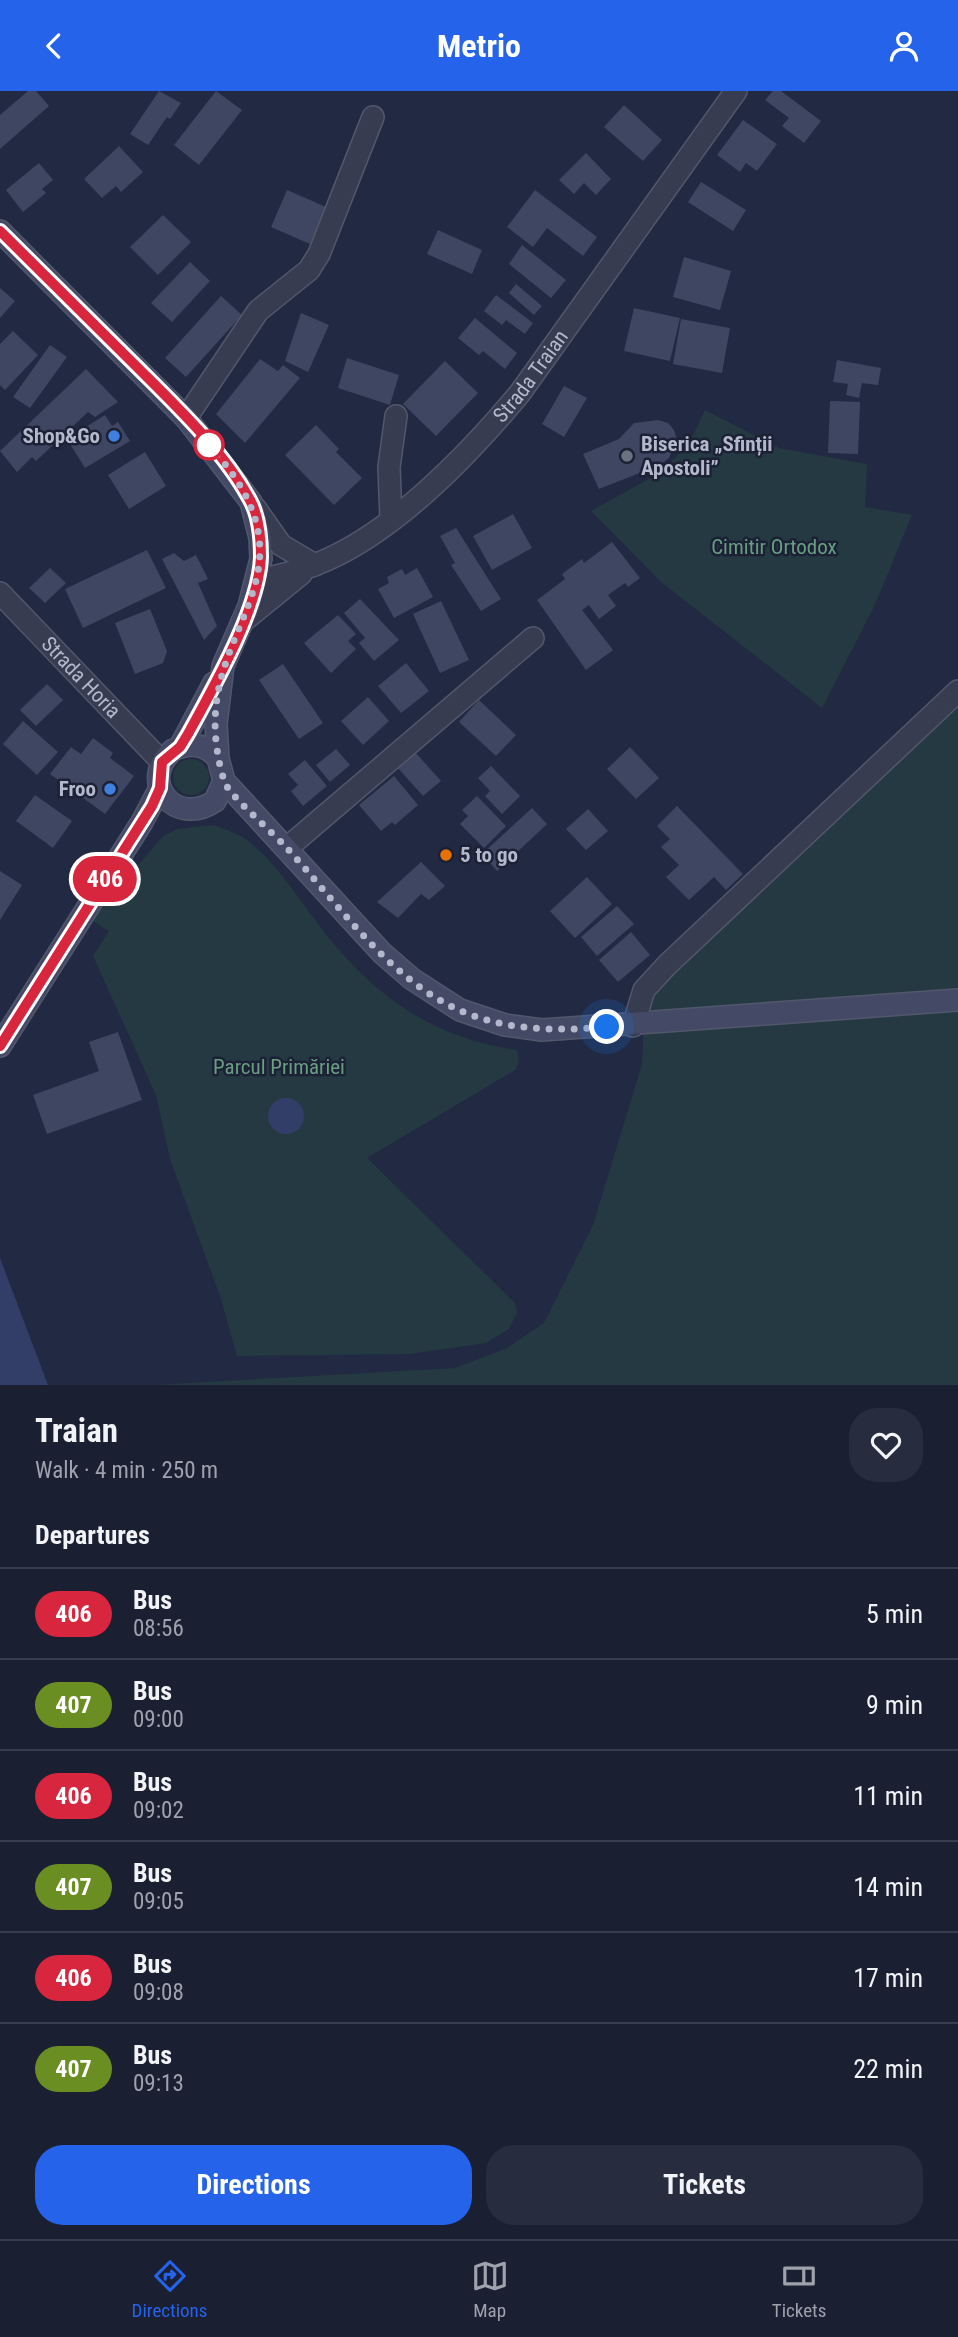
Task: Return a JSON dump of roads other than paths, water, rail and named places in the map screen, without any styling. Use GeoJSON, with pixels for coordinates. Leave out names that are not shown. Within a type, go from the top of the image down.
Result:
{"type":"FeatureCollection","features":[{"type":"Feature","properties":{"kind":"main road"},"geometry":{"type":"LineString","coordinates":[[0,231],[186,418],[251,502],[260,538],[257,581],[223,666],[180,747],[162,762],[160,788],[133,837],[0,1047]]}},
{"type":"Feature","properties":{"kind":"main road"},"geometry":{"type":"LineString","coordinates":[[223,666],[216,725],[218,758],[224,781],[382,953],[412,979],[460,1010],[505,1025],[542,1030],[958,1000]]}},
{"type":"Feature","properties":{"kind":"main road"},"geometry":{"type":"LineString","coordinates":[[180,747],[204,747],[218,758]]}},
{"type":"Feature","properties":{"kind":"main road"},"geometry":{"type":"LineString","coordinates":[[207,806],[218,796],[224,781]]}},
{"type":"Feature","properties":{"kind":"main road"},"geometry":{"type":"LineString","coordinates":[[160,788],[169,802],[181,809]]}},
{"type":"Feature","properties":{"kind":"main road"},"geometry":{"type":"LineString","coordinates":[[133,837],[159,818],[181,809],[207,806],[236,813],[271,832]]}},
{"type":"Feature","properties":{"kind":"street","name":"Strada Traian"},"geometry":{"type":"LineString","coordinates":[[257,581],[315,565],[391,519],[464,456],[520,393],[736,91]]}},
{"type":"Feature","properties":{"kind":"street"},"geometry":{"type":"LineString","coordinates":[[186,418],[258,311],[309,270],[319,254],[373,117]]}},
{"type":"Feature","properties":{"kind":"street"},"geometry":{"type":"LineString","coordinates":[[391,519],[389,467],[396,416]]}},
{"type":"Feature","properties":{"kind":"street"},"geometry":{"type":"LineString","coordinates":[[242,622],[286,584],[315,565],[293,553],[271,535],[251,502]]}},
{"type":"Feature","properties":{"kind":"street","name":"Strada Horia"},"geometry":{"type":"LineString","coordinates":[[0,593],[162,762]]}},
{"type":"Feature","properties":{"kind":"street"},"geometry":{"type":"LineString","coordinates":[[287,848],[533,638]]}},
{"type":"Feature","properties":{"kind":"street"},"geometry":{"type":"LineString","coordinates":[[633,1025],[644,990],[667,965],[958,691]]}},
{"type":"Feature","properties":{"kind":"water"},"geometry":{"type":"Polygon","coordinates":[[[286,1098],[299,1103],[304,1116],[299,1129],[286,1134],[273,1129],[268,1116],[273,1103],[286,1098]]]}},
{"type":"Feature","properties":{"kind":"water"},"geometry":{"type":"Polygon","coordinates":[[[0,1258],[48,1385],[0,1385],[0,1258]]]}},
{"type":"Feature","properties":{"kind":"place","name":"Shop&Go"},"geometry":{"type":"Point","coordinates":[114,436]}},
{"type":"Feature","properties":{"kind":"place","name":"Biserica „Sfinții Apostoli”"},"geometry":{"type":"Point","coordinates":[627,456]}},
{"type":"Feature","properties":{"kind":"place","name":"Froo"},"geometry":{"type":"Point","coordinates":[110,789]}},
{"type":"Feature","properties":{"kind":"place","name":"5 to go"},"geometry":{"type":"Point","coordinates":[446,855]}},
{"type":"Feature","properties":{"kind":"park label","name":"Cimitir Ortodox"},"geometry":{"type":"Point","coordinates":[774,547]}},
{"type":"Feature","properties":{"kind":"park label","name":"Parcul Primăriei"},"geometry":{"type":"Point","coordinates":[279,1067]}}]}
